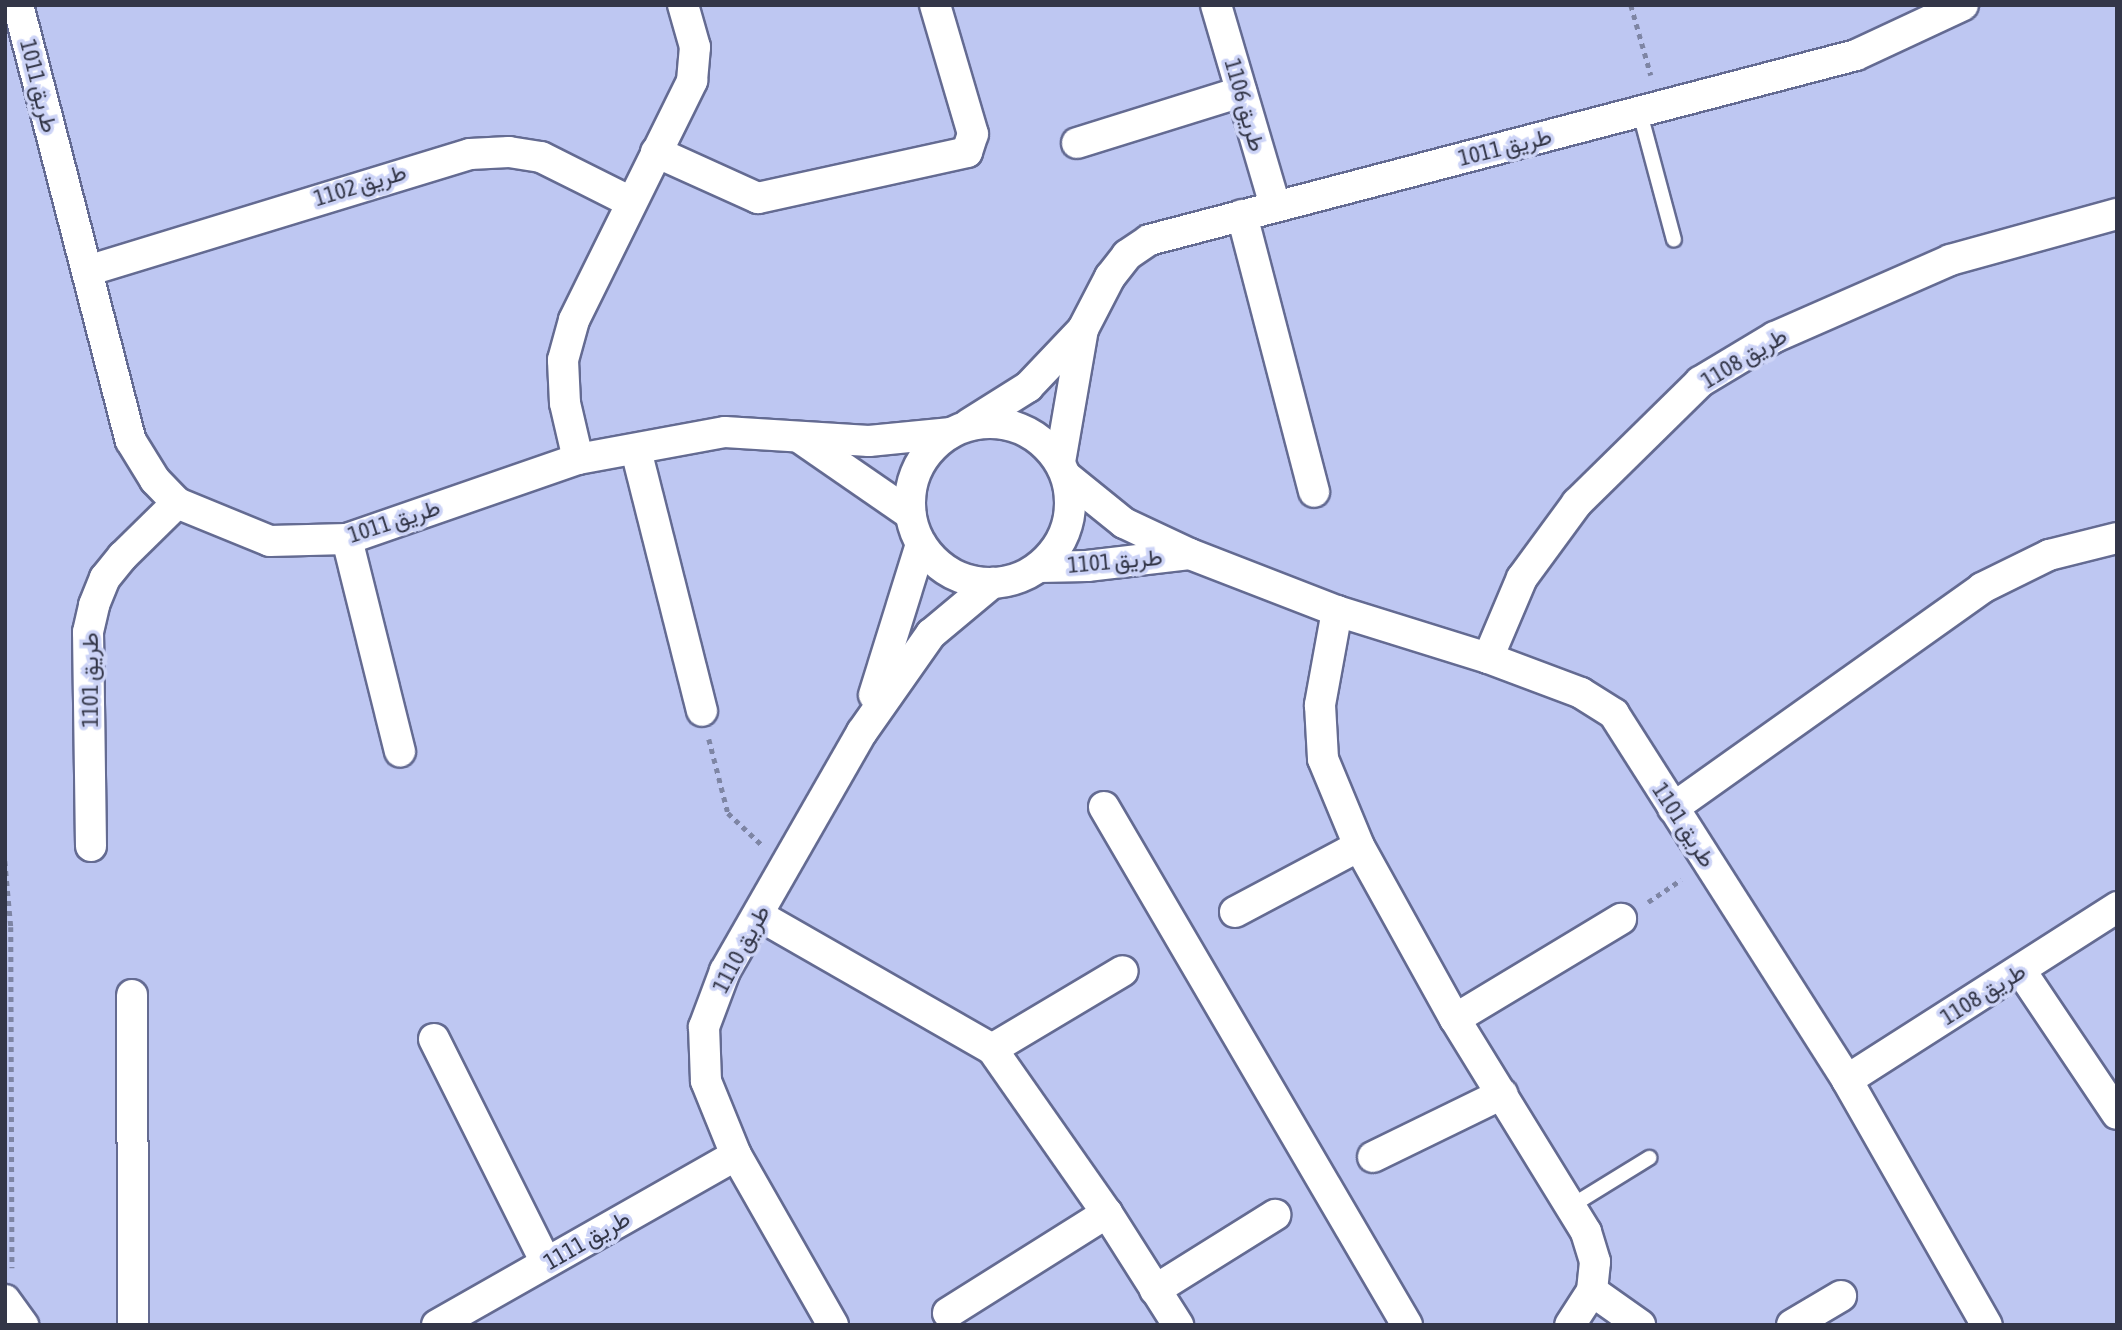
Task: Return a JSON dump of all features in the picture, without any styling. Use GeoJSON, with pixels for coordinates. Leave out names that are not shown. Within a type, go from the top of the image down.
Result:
{"type":"FeatureCollection","features":[{"type":"Feature","properties":{"kind":"street","name":"طريق 1011"},"geometry":{"type":"LineString","coordinates":[[18,5],[131,441],[155,480],[177,503],[270,541],[347,539],[579,459],[725,432],[764,431],[800,438],[912,440],[957,430],[1028,387],[1083,329],[1110,277],[1127,255],[1149,240],[1856,55],[1963,5]]}},
{"type":"Feature","properties":{"kind":"street"},"geometry":{"type":"LineString","coordinates":[[579,459],[565,402],[563,360],[574,320],[692,81],[695,47],[683,5]]}},
{"type":"Feature","properties":{"kind":"street"},"geometry":{"type":"LineString","coordinates":[[656,152],[758,198],[967,152],[972,134],[935,5]]}},
{"type":"Feature","properties":{"kind":"street","name":"طريق 1106"},"geometry":{"type":"LineString","coordinates":[[1216,5],[1275,205]]}},
{"type":"Feature","properties":{"kind":"street"},"geometry":{"type":"LineString","coordinates":[[1077,143],[1241,92]]}},
{"type":"Feature","properties":{"kind":"street","name":"طريق 1102"},"geometry":{"type":"LineString","coordinates":[[87,271],[470,154],[509,152],[541,157],[631,202]]}},
{"type":"Feature","properties":{"kind":"street","name":"طريق 1108"},"geometry":{"type":"LineString","coordinates":[[1488,658],[1522,578],[1577,503],[1700,382],[1775,337],[1950,260],[2117,214]]}},
{"type":"Feature","properties":{"kind":"street"},"geometry":{"type":"LineString","coordinates":[[1242,215],[1314,492]]}},
{"type":"Feature","properties":{"kind":"street","name":"طريق 1011"},"geometry":{"type":"LineString","coordinates":[[1064,469],[1083,329]]}},
{"type":"Feature","properties":{"kind":"street"},"geometry":{"type":"LineString","coordinates":[[992,422],[1019,428],[1043,441],[1064,469],[1071,509],[1061,541],[1039,567],[992,583],[954,574],[921,544],[910,514],[912,483],[926,454],[957,430],[992,422]]}},
{"type":"Feature","properties":{"kind":"street","name":"طريق 1011"},"geometry":{"type":"LineString","coordinates":[[800,438],[910,514]]}},
{"type":"Feature","properties":{"kind":"street"},"geometry":{"type":"LineString","coordinates":[[635,450],[702,711]]}},
{"type":"Feature","properties":{"kind":"street","name":"طريق 1101"},"geometry":{"type":"LineString","coordinates":[[1064,469],[1124,523],[1190,554],[1337,611],[1488,658],[1581,693],[1614,714],[1847,1080],[1987,1325]]}},
{"type":"Feature","properties":{"kind":"street","name":"طريق 1101"},"geometry":{"type":"LineString","coordinates":[[92,846],[88,632],[93,604],[123,556],[177,503]]}},
{"type":"Feature","properties":{"kind":"street"},"geometry":{"type":"LineString","coordinates":[[1673,808],[1983,588],[2049,555],[2117,538]]}},
{"type":"Feature","properties":{"kind":"street"},"geometry":{"type":"LineString","coordinates":[[347,539],[400,752]]}},
{"type":"Feature","properties":{"kind":"street","name":"طريق 1110"},"geometry":{"type":"LineString","coordinates":[[862,732],[921,544]]}},
{"type":"Feature","properties":{"kind":"street","name":"طريق 1101"},"geometry":{"type":"LineString","coordinates":[[1039,567],[1087,566],[1190,554]]}},
{"type":"Feature","properties":{"kind":"street","name":"طريق 1110"},"geometry":{"type":"LineString","coordinates":[[833,1325],[736,1155],[706,1081],[704,1027],[725,971],[862,732],[931,634],[992,583]]}},
{"type":"Feature","properties":{"kind":"street"},"geometry":{"type":"LineString","coordinates":[[1337,611],[1320,705],[1323,759],[1359,846],[1455,1019],[1586,1232],[1595,1262],[1592,1291],[1570,1325]]}},
{"type":"Feature","properties":{"kind":"street"},"geometry":{"type":"LineString","coordinates":[[1104,807],[1407,1325]]}},
{"type":"Feature","properties":{"kind":"street"},"geometry":{"type":"LineString","coordinates":[[1234,912],[1359,846]]}},
{"type":"Feature","properties":{"kind":"street","name":"طريق 1108"},"geometry":{"type":"LineString","coordinates":[[1847,1080],[2117,907]]}},
{"type":"Feature","properties":{"kind":"street"},"geometry":{"type":"LineString","coordinates":[[758,915],[992,1049],[1107,1213],[1178,1325]]}},
{"type":"Feature","properties":{"kind":"street"},"geometry":{"type":"LineString","coordinates":[[1455,1019],[1621,919]]}},
{"type":"Feature","properties":{"kind":"street"},"geometry":{"type":"LineString","coordinates":[[992,1049],[1122,971]]}},
{"type":"Feature","properties":{"kind":"street"},"geometry":{"type":"LineString","coordinates":[[2021,971],[2117,1114]]}},
{"type":"Feature","properties":{"kind":"street"},"geometry":{"type":"LineString","coordinates":[[132,995],[133,1325]]}},
{"type":"Feature","properties":{"kind":"street"},"geometry":{"type":"LineString","coordinates":[[434,1039],[546,1263]]}},
{"type":"Feature","properties":{"kind":"street"},"geometry":{"type":"LineString","coordinates":[[1373,1157],[1502,1094]]}},
{"type":"Feature","properties":{"kind":"street","name":"طريق 1111"},"geometry":{"type":"LineString","coordinates":[[437,1325],[736,1155]]}},
{"type":"Feature","properties":{"kind":"street"},"geometry":{"type":"LineString","coordinates":[[948,1313],[1107,1213]]}},
{"type":"Feature","properties":{"kind":"street"},"geometry":{"type":"LineString","coordinates":[[1155,1290],[1275,1215]]}},
{"type":"Feature","properties":{"kind":"street"},"geometry":{"type":"LineString","coordinates":[[1592,1291],[1640,1325]]}},
{"type":"Feature","properties":{"kind":"street"},"geometry":{"type":"LineString","coordinates":[[1792,1325],[1841,1296]]}},
{"type":"Feature","properties":{"kind":"lane"},"geometry":{"type":"LineString","coordinates":[[1650,110],[1674,240]]}},
{"type":"Feature","properties":{"kind":"lane"},"geometry":{"type":"LineString","coordinates":[[1571,1206],[1649,1158]]}},
{"type":"Feature","properties":{"kind":"path"},"geometry":{"type":"LineString","coordinates":[[1631,5],[1650,110]]}},
{"type":"Feature","properties":{"kind":"path"},"geometry":{"type":"LineString","coordinates":[[702,711],[728,813],[757,842],[789,861]]}},
{"type":"Feature","properties":{"kind":"path"},"geometry":{"type":"LineString","coordinates":[[5,861],[11,926],[11,1310]]}},
{"type":"Feature","properties":{"kind":"path"},"geometry":{"type":"LineString","coordinates":[[1621,919],[1709,863]]}}]}
